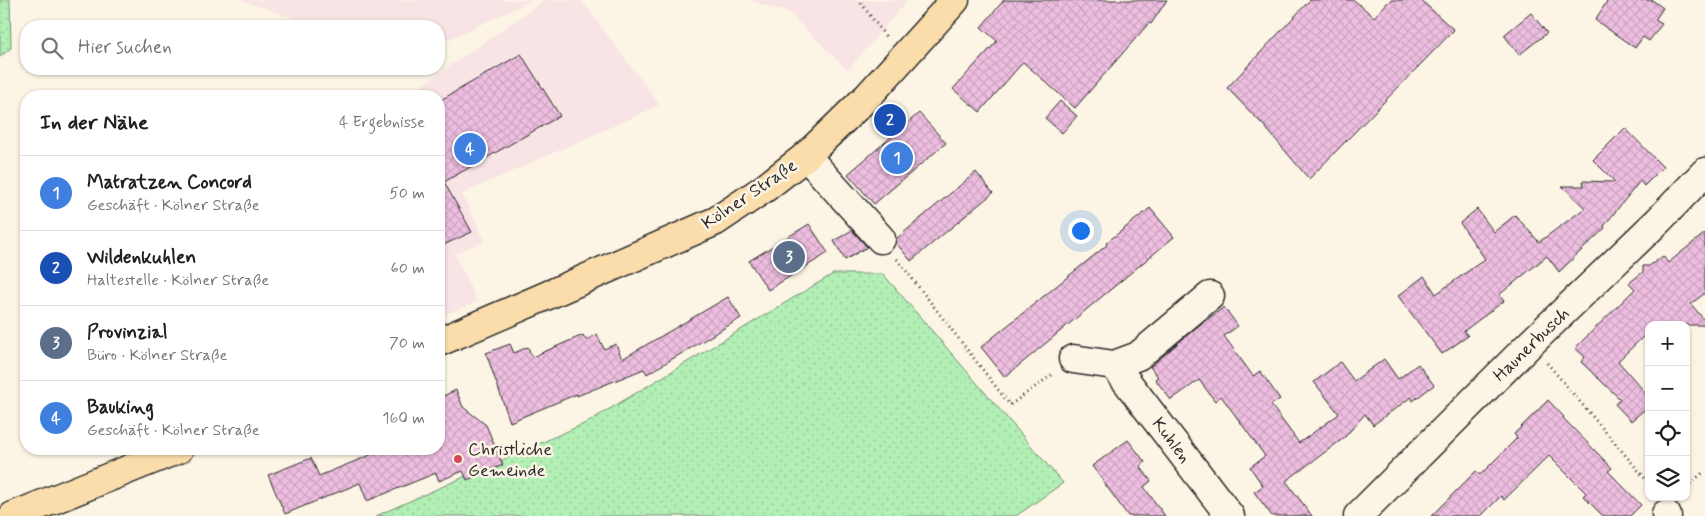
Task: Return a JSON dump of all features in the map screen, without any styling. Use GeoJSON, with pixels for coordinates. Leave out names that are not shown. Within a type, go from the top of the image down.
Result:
{"type":"FeatureCollection","features":[{"type":"Feature","properties":{"kind":"main road","name":"Kölner Straße"},"geometry":{"type":"LineString","coordinates":[[445,339],[716,221],[806,156],[868,96],[955,0]]}},
{"type":"Feature","properties":{"kind":"main road"},"geometry":{"type":"LineString","coordinates":[[13,516],[163,455]]}},
{"type":"Feature","properties":{"kind":"street"},"geometry":{"type":"LineString","coordinates":[[806,156],[881,239]]}},
{"type":"Feature","properties":{"kind":"street","name":"Haunerbusch"},"geometry":{"type":"LineString","coordinates":[[1358,516],[1530,344],[1659,220],[1705,172]]}},
{"type":"Feature","properties":{"kind":"street"},"geometry":{"type":"LineString","coordinates":[[1073,359],[1114,365],[1138,356],[1210,296]]}},
{"type":"Feature","properties":{"kind":"street","name":"Kuhlen"},"geometry":{"type":"LineString","coordinates":[[1114,365],[1230,516]]}},
{"type":"Feature","properties":{"kind":"path"},"geometry":{"type":"LineString","coordinates":[[860,3],[903,59]]}},
{"type":"Feature","properties":{"kind":"path"},"geometry":{"type":"LineString","coordinates":[[904,267],[1010,405],[1073,359]]}},
{"type":"Feature","properties":{"kind":"path"},"geometry":{"type":"LineString","coordinates":[[1530,344],[1645,478]]}},
{"type":"Feature","properties":{"kind":"path"},"geometry":{"type":"LineString","coordinates":[[1690,484],[1705,471]]}},
{"type":"Feature","properties":{"kind":"shaded area"},"geometry":{"type":"Polygon","coordinates":[[[241,0],[533,0],[445,41],[445,20],[299,20],[241,0]]]}},
{"type":"Feature","properties":{"kind":"shaded area"},"geometry":{"type":"Polygon","coordinates":[[[545,0],[581,0],[660,105],[462,194],[485,241],[455,254],[477,302],[445,315],[445,90],[415,90],[436,75],[445,75],[445,69],[545,0]]]}},
{"type":"Feature","properties":{"kind":"shaded area"},"geometry":{"type":"Polygon","coordinates":[[[748,0],[908,0],[848,70],[789,13],[748,0]]]}},
{"type":"Feature","properties":{"kind":"green space"},"geometry":{"type":"Polygon","coordinates":[[[0,0],[10,0],[11,48],[0,57],[0,0]]]}},
{"type":"Feature","properties":{"kind":"green space"},"geometry":{"type":"Polygon","coordinates":[[[833,274],[883,274],[1063,483],[1016,516],[376,516],[588,422],[833,274]]]}},
{"type":"Feature","properties":{"kind":"building"},"geometry":{"type":"Polygon","coordinates":[[[1004,0],[1167,0],[1151,24],[1149,23],[1075,108],[1023,62],[980,112],[953,89],[997,41],[981,27],[1004,0]]]}},
{"type":"Feature","properties":{"kind":"building"},"geometry":{"type":"Polygon","coordinates":[[[1310,0],[1354,0],[1374,17],[1390,0],[1421,0],[1454,30],[1309,179],[1265,127],[1227,88],[1310,0]]]}},
{"type":"Feature","properties":{"kind":"building"},"geometry":{"type":"Polygon","coordinates":[[[1608,0],[1652,0],[1663,8],[1655,20],[1662,24],[1649,41],[1643,37],[1635,48],[1595,20],[1608,0]]]}},
{"type":"Feature","properties":{"kind":"building"},"geometry":{"type":"Polygon","coordinates":[[[1531,13],[1547,33],[1519,55],[1504,35],[1531,13]]]}},
{"type":"Feature","properties":{"kind":"building"},"geometry":{"type":"Polygon","coordinates":[[[521,54],[560,116],[445,181],[445,98],[521,54]]]}},
{"type":"Feature","properties":{"kind":"building"},"geometry":{"type":"Polygon","coordinates":[[[1060,101],[1077,116],[1062,133],[1045,118],[1060,101]]]}},
{"type":"Feature","properties":{"kind":"building"},"geometry":{"type":"Polygon","coordinates":[[[919,113],[946,143],[874,204],[848,174],[919,113]]]}},
{"type":"Feature","properties":{"kind":"building"},"geometry":{"type":"Polygon","coordinates":[[[1625,128],[1663,167],[1644,186],[1640,181],[1604,226],[1605,228],[1559,272],[1547,256],[1499,295],[1504,301],[1464,331],[1468,336],[1442,354],[1398,296],[1424,276],[1436,294],[1485,259],[1460,223],[1477,209],[1494,232],[1515,215],[1539,242],[1585,208],[1562,186],[1584,186],[1583,181],[1615,182],[1593,160],[1625,128]]]}},
{"type":"Feature","properties":{"kind":"building"},"geometry":{"type":"Polygon","coordinates":[[[976,172],[993,193],[911,261],[896,243],[896,239],[976,172]]]}},
{"type":"Feature","properties":{"kind":"building"},"geometry":{"type":"Polygon","coordinates":[[[445,184],[472,232],[445,244],[445,184]]]}},
{"type":"Feature","properties":{"kind":"building"},"geometry":{"type":"Polygon","coordinates":[[[1150,208],[1174,237],[1005,377],[981,347],[1150,208]]]}},
{"type":"Feature","properties":{"kind":"building"},"geometry":{"type":"Polygon","coordinates":[[[809,224],[828,253],[768,290],[749,261],[809,224]]]}},
{"type":"Feature","properties":{"kind":"building"},"geometry":{"type":"Polygon","coordinates":[[[852,230],[867,247],[845,260],[834,241],[852,230]]]}},
{"type":"Feature","properties":{"kind":"building"},"geometry":{"type":"Polygon","coordinates":[[[1705,233],[1705,293],[1691,304],[1705,321],[1705,325],[1690,325],[1690,321],[1645,321],[1645,335],[1618,361],[1645,392],[1645,409],[1631,421],[1615,404],[1620,399],[1581,362],[1585,357],[1575,348],[1635,289],[1629,283],[1643,272],[1643,266],[1649,266],[1663,256],[1668,263],[1705,233]]]}},
{"type":"Feature","properties":{"kind":"building"},"geometry":{"type":"Polygon","coordinates":[[[728,297],[741,318],[647,374],[644,369],[510,422],[486,353],[510,344],[514,353],[528,347],[532,357],[583,335],[586,340],[597,334],[604,349],[616,344],[622,359],[728,297]]]}},
{"type":"Feature","properties":{"kind":"building"},"geometry":{"type":"Polygon","coordinates":[[[1224,307],[1238,326],[1224,336],[1253,376],[1260,371],[1280,399],[1271,405],[1299,443],[1339,414],[1314,382],[1340,362],[1354,381],[1384,359],[1398,379],[1418,364],[1434,385],[1413,401],[1411,397],[1373,425],[1365,414],[1344,438],[1286,481],[1312,516],[1272,516],[1254,492],[1263,486],[1250,467],[1265,456],[1221,396],[1215,401],[1199,380],[1171,400],[1155,379],[1158,377],[1150,367],[1224,307]]]}},
{"type":"Feature","properties":{"kind":"building"},"geometry":{"type":"Polygon","coordinates":[[[456,390],[463,407],[486,425],[503,465],[467,480],[463,471],[439,481],[436,473],[367,501],[360,483],[285,514],[268,475],[311,458],[319,476],[370,455],[445,455],[445,395],[456,390]]]}},
{"type":"Feature","properties":{"kind":"building"},"geometry":{"type":"Polygon","coordinates":[[[1548,400],[1612,468],[1608,471],[1641,505],[1630,516],[1603,516],[1583,496],[1586,493],[1549,456],[1504,500],[1501,496],[1481,516],[1431,516],[1476,471],[1480,475],[1517,438],[1514,434],[1548,400]]]}},
{"type":"Feature","properties":{"kind":"building"},"geometry":{"type":"Polygon","coordinates":[[[1128,440],[1145,462],[1140,466],[1151,481],[1144,487],[1165,516],[1128,516],[1092,466],[1128,440]]]}},
{"type":"Feature","properties":{"kind":"place","name":"Wildenkuhlen"},"geometry":{"type":"Point","coordinates":[890,120]}},
{"type":"Feature","properties":{"kind":"place","name":"Bauking"},"geometry":{"type":"Point","coordinates":[470,149]}},
{"type":"Feature","properties":{"kind":"place","name":"Matratzen Concord"},"geometry":{"type":"Point","coordinates":[897,158]}},
{"type":"Feature","properties":{"kind":"place","name":"Provinzial"},"geometry":{"type":"Point","coordinates":[789,257]}},
{"type":"Feature","properties":{"kind":"place","name":"Christliche Gemeinde"},"geometry":{"type":"Point","coordinates":[458,459]}}]}
